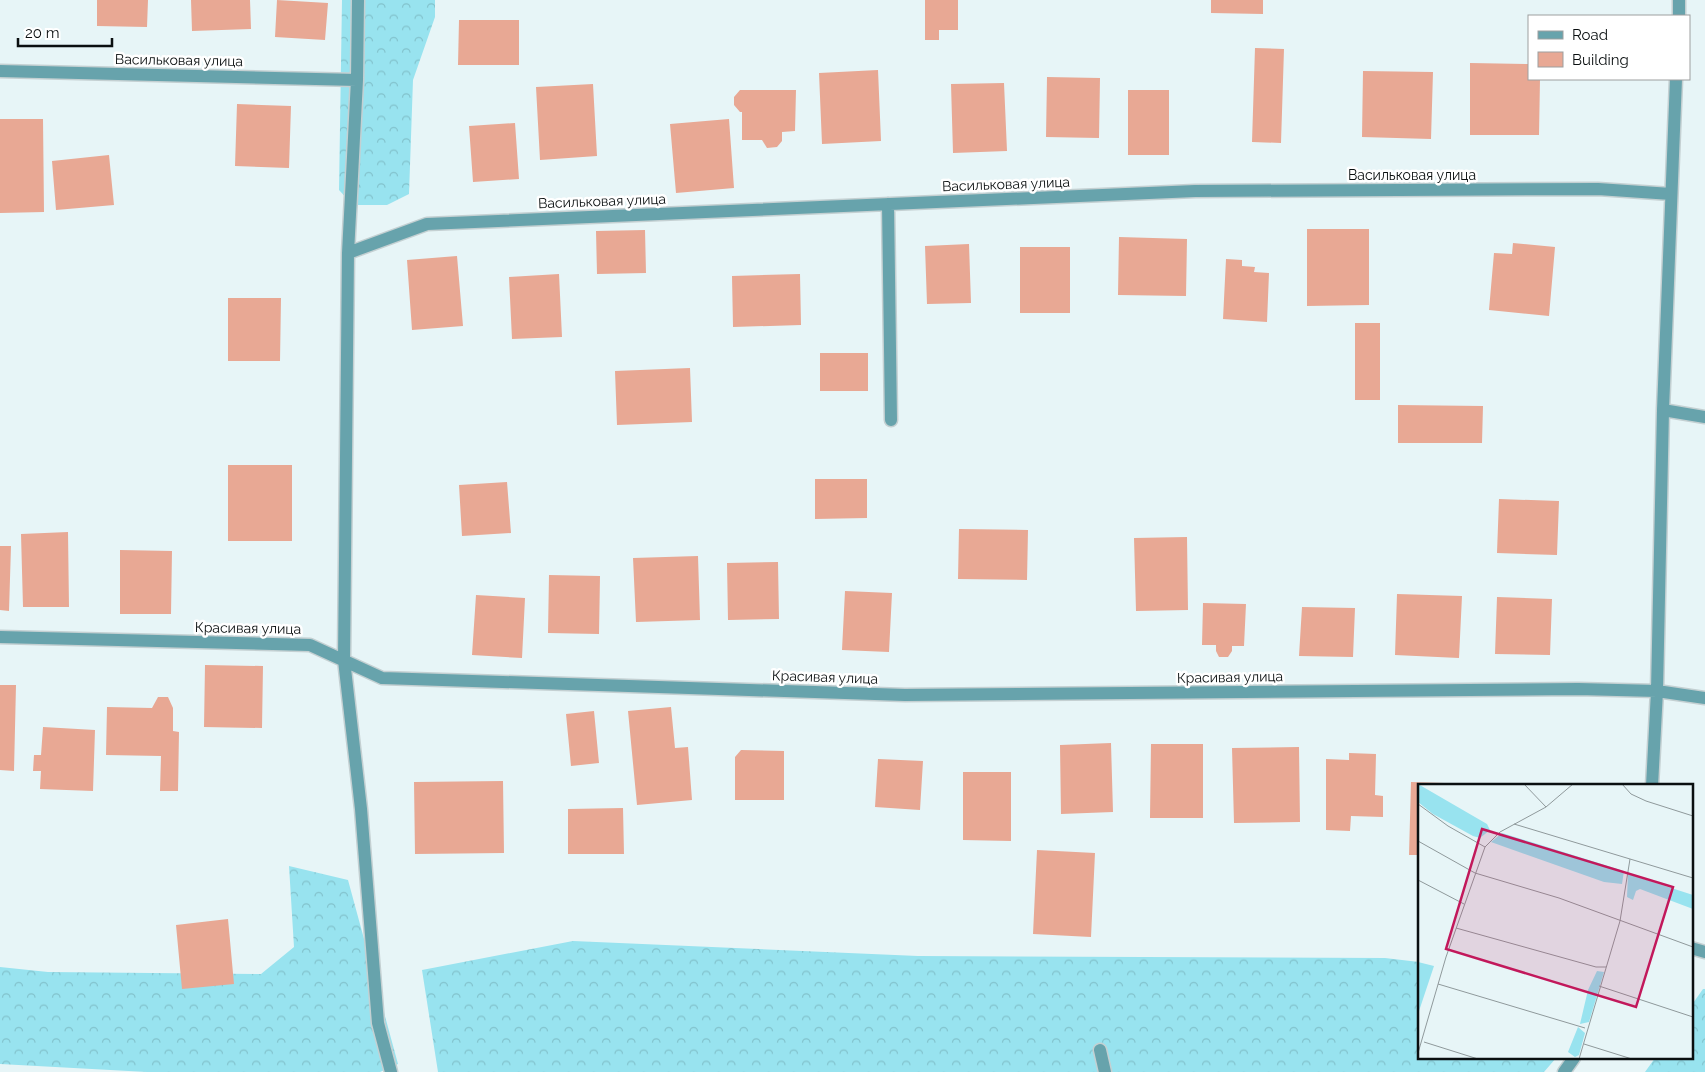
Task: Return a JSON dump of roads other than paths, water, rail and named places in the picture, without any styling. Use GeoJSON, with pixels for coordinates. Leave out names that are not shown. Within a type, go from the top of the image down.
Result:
{"type":"FeatureCollection","features":[{"type":"Feature","properties":{"kind":"street"},"geometry":{"type":"LineString","coordinates":[[358,0],[357,80],[348,253],[344,660],[361,809],[378,1022],[391,1072]]}},
{"type":"Feature","properties":{"kind":"street"},"geometry":{"type":"LineString","coordinates":[[1679,0],[1679,15]]}},
{"type":"Feature","properties":{"kind":"street","name":"Васильковая улица"},"geometry":{"type":"LineString","coordinates":[[0,71],[357,80]]}},
{"type":"Feature","properties":{"kind":"street"},"geometry":{"type":"LineString","coordinates":[[1652,784],[1657,691],[1663,410],[1676,80]]}},
{"type":"Feature","properties":{"kind":"street","name":"Васильковая улица"},"geometry":{"type":"LineString","coordinates":[[348,253],[427,224],[1195,191],[1598,189],[1671,194]]}},
{"type":"Feature","properties":{"kind":"street"},"geometry":{"type":"LineString","coordinates":[[888,204],[891,420]]}},
{"type":"Feature","properties":{"kind":"street"},"geometry":{"type":"LineString","coordinates":[[1663,410],[1705,417]]}},
{"type":"Feature","properties":{"kind":"street","name":"Красивая улица"},"geometry":{"type":"LineString","coordinates":[[0,637],[310,645],[382,678],[905,695],[1568,689],[1657,691],[1705,698]]}},
{"type":"Feature","properties":{"kind":"street"},"geometry":{"type":"LineString","coordinates":[[1692,948],[1705,952]]}},
{"type":"Feature","properties":{"kind":"street"},"geometry":{"type":"LineString","coordinates":[[1100,1050],[1105,1072]]}},
{"type":"Feature","properties":{"kind":"street"},"geometry":{"type":"LineString","coordinates":[[1564,1072],[1573,1060]]}}]}
